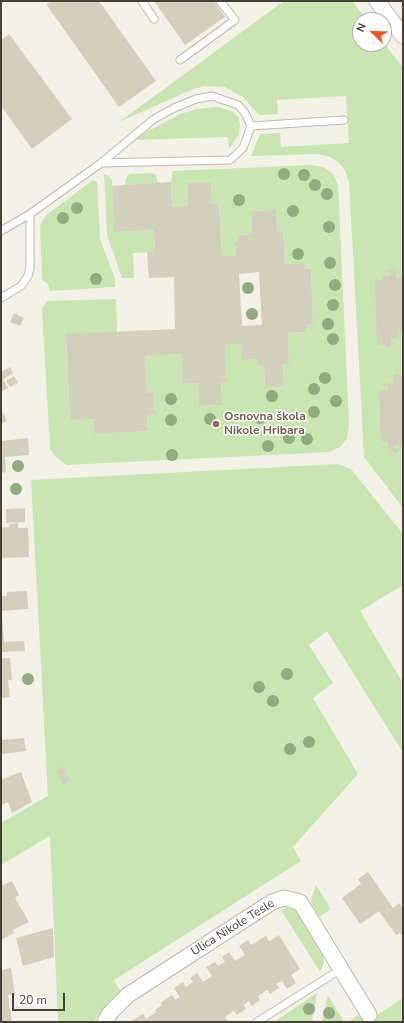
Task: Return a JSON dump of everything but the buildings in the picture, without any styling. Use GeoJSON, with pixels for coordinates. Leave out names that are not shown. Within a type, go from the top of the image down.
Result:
{"type":"FeatureCollection","features":[{"type":"Feature","properties":{"kind":"street"},"geometry":{"type":"LineString","coordinates":[[377,1],[403,36]]}},
{"type":"Feature","properties":{"kind":"street","name":"Ulica Nikole Tesle"},"geometry":{"type":"LineString","coordinates":[[105,1022],[114,1008],[128,995],[279,899],[289,898],[300,902],[369,1015]]}},
{"type":"Feature","properties":{"kind":"lane"},"geometry":{"type":"LineString","coordinates":[[142,1],[154,19]]}},
{"type":"Feature","properties":{"kind":"lane"},"geometry":{"type":"LineString","coordinates":[[180,60],[235,20],[220,1]]}},
{"type":"Feature","properties":{"kind":"lane"},"geometry":{"type":"LineString","coordinates":[[1,231],[30,214],[101,163],[154,119],[174,108],[196,99],[212,96],[238,105],[245,113],[251,126],[243,148],[230,160],[101,163]]}},
{"type":"Feature","properties":{"kind":"lane"},"geometry":{"type":"LineString","coordinates":[[251,126],[344,120]]}},
{"type":"Feature","properties":{"kind":"lane"},"geometry":{"type":"LineString","coordinates":[[1,298],[21,286],[28,276],[30,268],[30,214]]}},
{"type":"Feature","properties":{"kind":"lane"},"geometry":{"type":"LineString","coordinates":[[257,1022],[341,969]]}},
{"type":"Feature","properties":{"kind":"green space"},"geometry":{"type":"Polygon","coordinates":[[[284,1],[352,1],[361,12],[352,12],[352,52],[391,52],[403,68],[403,508],[364,457],[349,181],[344,169],[339,163],[330,157],[318,154],[251,156],[260,134],[280,133],[281,147],[349,143],[346,96],[277,100],[278,114],[259,115],[243,97],[225,87],[204,86],[191,90],[119,122],[284,1]]]}},
{"type":"Feature","properties":{"kind":"green space"},"geometry":{"type":"Polygon","coordinates":[[[217,107],[232,111],[238,117],[240,124],[239,134],[229,149],[228,137],[132,140],[180,114],[198,109],[217,107]]]}},
{"type":"Feature","properties":{"kind":"green space"},"geometry":{"type":"Polygon","coordinates":[[[310,165],[324,167],[333,174],[338,185],[349,424],[347,439],[340,447],[330,452],[67,465],[57,458],[50,449],[42,309],[47,301],[116,299],[117,332],[66,335],[70,420],[94,419],[94,434],[148,431],[147,415],[155,414],[154,393],[147,393],[145,356],[181,354],[182,384],[198,383],[200,406],[222,405],[221,382],[227,381],[225,345],[242,344],[242,360],[257,359],[258,365],[264,365],[265,388],[284,387],[283,364],[289,364],[288,333],[306,332],[306,325],[313,324],[311,269],[304,269],[304,263],[285,264],[283,231],[277,231],[275,210],[251,211],[252,234],[237,235],[238,242],[235,242],[236,256],[222,256],[219,204],[212,204],[211,182],[187,184],[188,206],[172,207],[171,182],[173,171],[310,165]]]}},
{"type":"Feature","properties":{"kind":"green space"},"geometry":{"type":"Polygon","coordinates":[[[152,173],[156,175],[158,183],[125,185],[126,178],[130,174],[152,173]]]}},
{"type":"Feature","properties":{"kind":"green space"},"geometry":{"type":"Polygon","coordinates":[[[104,174],[109,176],[112,180],[114,232],[154,230],[155,252],[133,253],[134,278],[122,278],[107,235],[104,174]]]}},
{"type":"Feature","properties":{"kind":"green space"},"geometry":{"type":"Polygon","coordinates":[[[93,180],[97,182],[100,239],[115,279],[115,287],[50,291],[48,284],[42,280],[40,226],[45,216],[93,180]]]}},
{"type":"Feature","properties":{"kind":"green space"},"geometry":{"type":"Polygon","coordinates":[[[338,464],[351,469],[403,534],[403,585],[360,611],[403,683],[403,753],[327,631],[309,645],[333,683],[313,698],[358,774],[293,847],[301,861],[114,980],[121,991],[108,1002],[94,1022],[58,1022],[50,836],[1,865],[1,823],[48,796],[31,480],[338,464]]]}},
{"type":"Feature","properties":{"kind":"green space"},"geometry":{"type":"Polygon","coordinates":[[[316,885],[331,909],[319,917],[312,905],[311,900],[316,885]]]}},
{"type":"Feature","properties":{"kind":"green space"},"geometry":{"type":"Polygon","coordinates":[[[286,908],[294,909],[297,912],[323,953],[324,963],[320,972],[281,910],[286,908]]]}},
{"type":"Feature","properties":{"kind":"green space"},"geometry":{"type":"Polygon","coordinates":[[[317,993],[312,1022],[274,1022],[317,993]]]}},
{"type":"Feature","properties":{"kind":"green space"},"geometry":{"type":"Polygon","coordinates":[[[328,995],[344,1022],[322,1022],[328,995]]]}},
{"type":"Feature","properties":{"kind":"green space"},"geometry":{"type":"Polygon","coordinates":[[[403,998],[403,1022],[367,1022],[403,998]]]}},
{"type":"Feature","properties":{"kind":"green space"},"geometry":{"type":"Polygon","coordinates":[[[357,1016],[362,1016],[367,1022],[348,1022],[357,1016]]]}},
{"type":"Feature","properties":{"kind":"place","name":"Osnovna škola Nikole Hribara"},"geometry":{"type":"Point","coordinates":[216,424]}}]}
